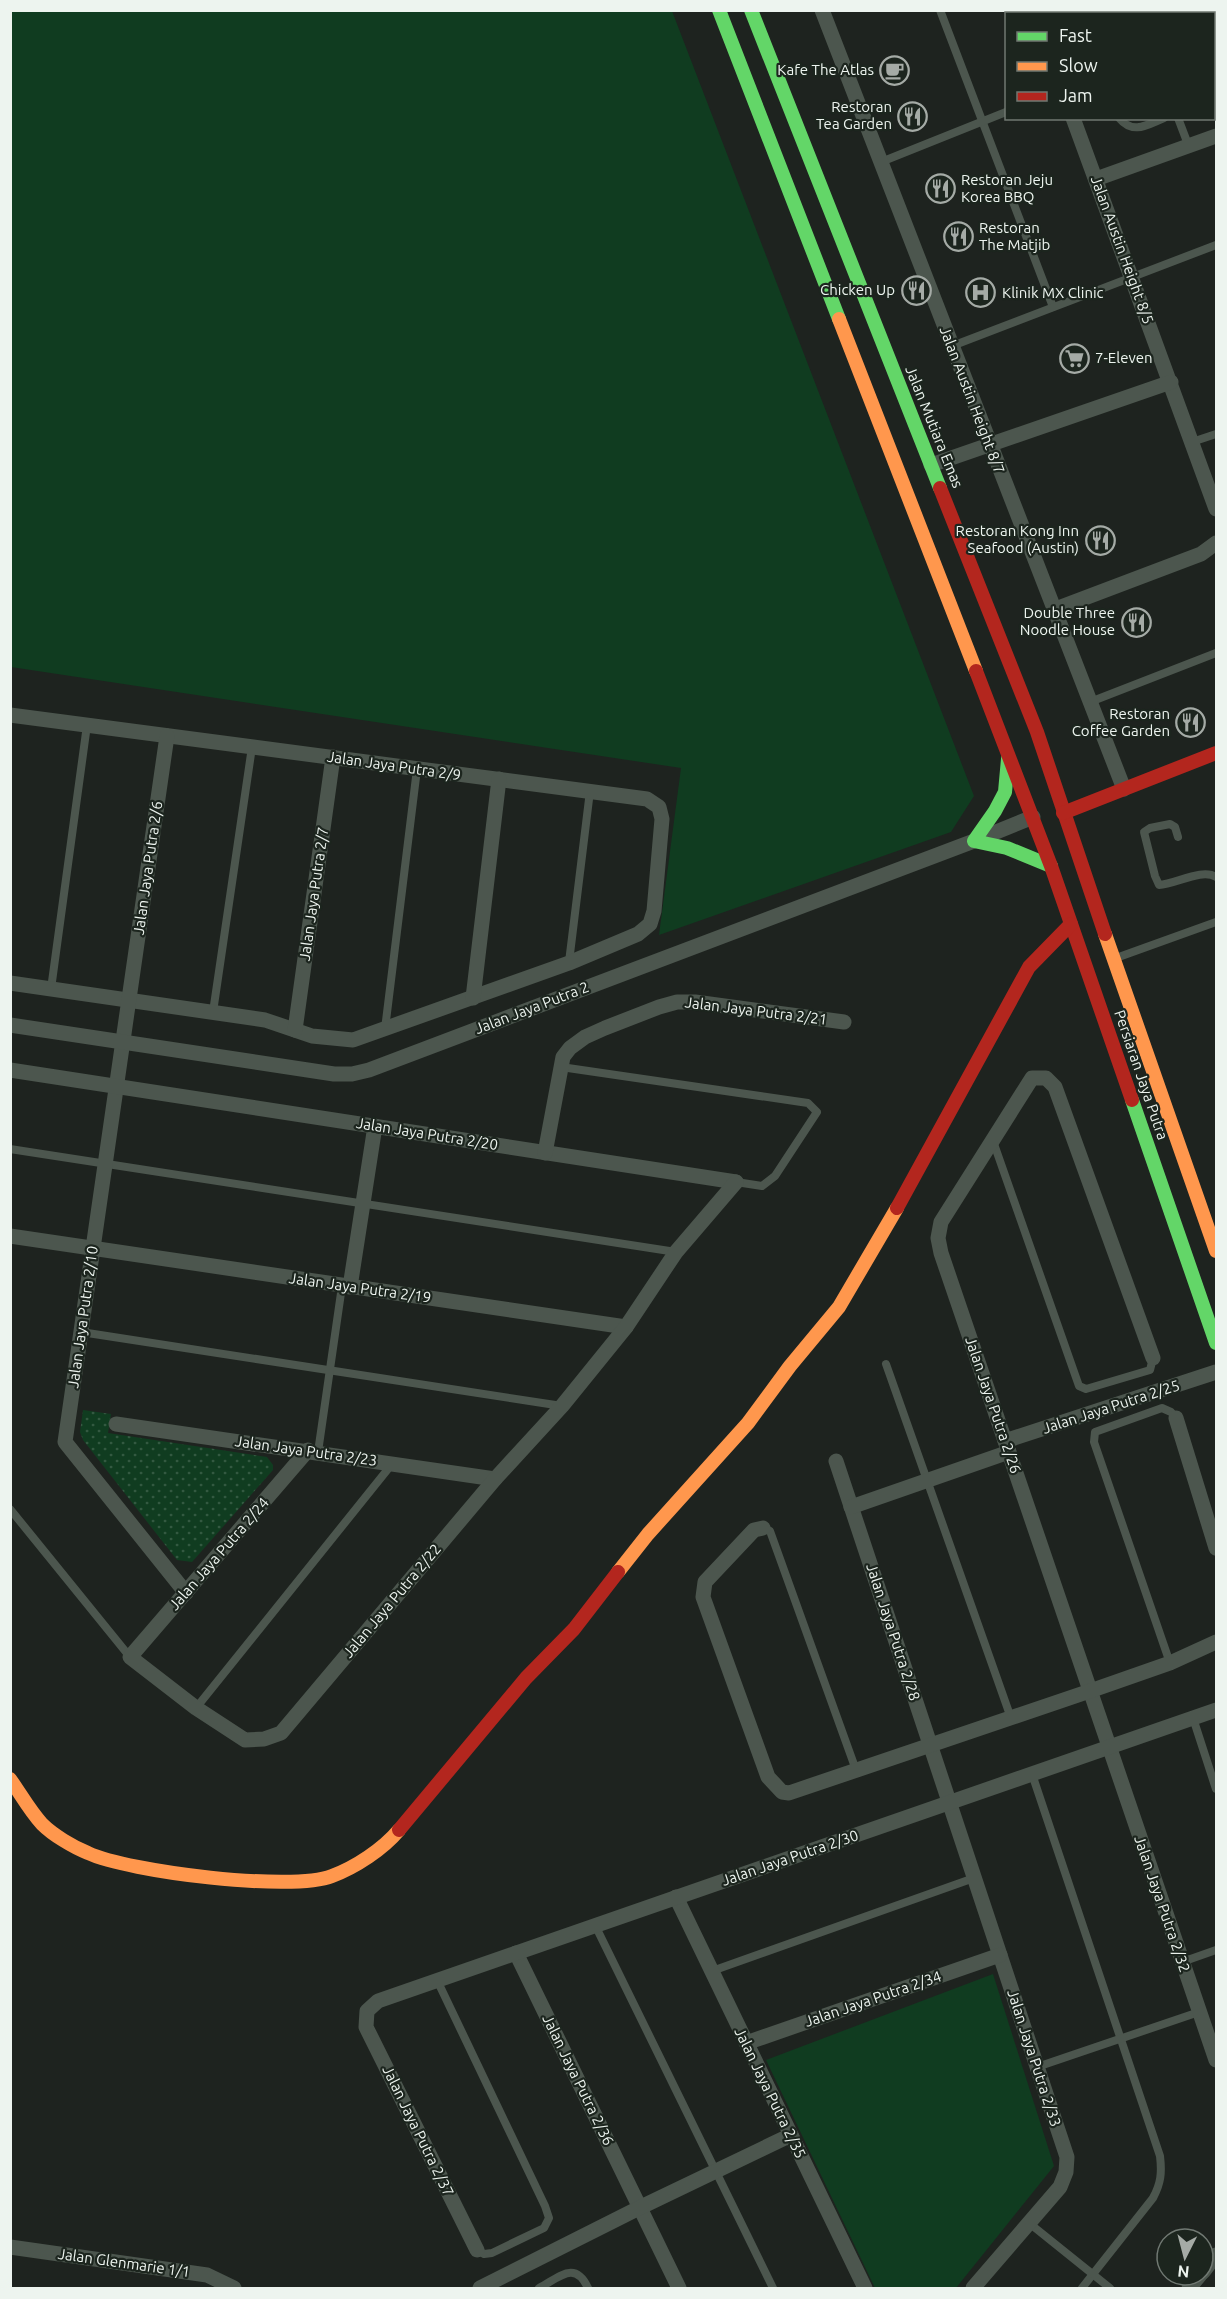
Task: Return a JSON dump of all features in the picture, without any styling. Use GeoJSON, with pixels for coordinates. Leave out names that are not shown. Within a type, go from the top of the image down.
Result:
{"type":"FeatureCollection","features":[{"type":"Feature","properties":{"kind":"main road"},"geometry":{"type":"LineString","coordinates":[[719,10],[1033,817]]}},
{"type":"Feature","properties":{"kind":"main road","name":"Jalan Mutiara Emas"},"geometry":{"type":"LineString","coordinates":[[751,10],[1037,732],[1079,859]]}},
{"type":"Feature","properties":{"kind":"main road"},"geometry":{"type":"LineString","coordinates":[[1037,732],[1034,751],[1037,775]]}},
{"type":"Feature","properties":{"kind":"main road"},"geometry":{"type":"LineString","coordinates":[[1063,813],[1216,753]]}},
{"type":"Feature","properties":{"kind":"main road"},"geometry":{"type":"LineString","coordinates":[[1009,754],[1005,792],[974,841],[1007,848],[1051,866]]}},
{"type":"Feature","properties":{"kind":"main road"},"geometry":{"type":"LineString","coordinates":[[1033,817],[1041,795]]}},
{"type":"Feature","properties":{"kind":"main road"},"geometry":{"type":"LineString","coordinates":[[1033,817],[1052,822],[1079,859]]}},
{"type":"Feature","properties":{"kind":"main road","name":"Persiaran Jaya Putra"},"geometry":{"type":"LineString","coordinates":[[1033,817],[1216,1343]]}},
{"type":"Feature","properties":{"kind":"main road","name":"Persiaran Jaya Putra"},"geometry":{"type":"LineString","coordinates":[[1079,859],[1216,1251]]}},
{"type":"Feature","properties":{"kind":"main road"},"geometry":{"type":"LineString","coordinates":[[10,1779],[42,1824],[65,1840],[89,1854],[144,1869],[285,1883],[331,1877],[361,1862],[395,1834],[519,1686],[574,1629],[648,1534],[748,1423],[790,1366],[839,1307],[880,1238],[1029,967],[1071,924]]}},
{"type":"Feature","properties":{"kind":"street","name":"Jalan Austin Height 8/7"},"geometry":{"type":"LineString","coordinates":[[822,10],[1124,789]]}},
{"type":"Feature","properties":{"kind":"street","name":"Jalan Austin Height 8/5"},"geometry":{"type":"LineString","coordinates":[[1074,120],[1216,509]]}},
{"type":"Feature","properties":{"kind":"street"},"geometry":{"type":"LineString","coordinates":[[1096,179],[1216,136]]}},
{"type":"Feature","properties":{"kind":"street"},"geometry":{"type":"LineString","coordinates":[[931,465],[1171,382]]}},
{"type":"Feature","properties":{"kind":"street"},"geometry":{"type":"LineString","coordinates":[[1053,610],[1201,554],[1216,543]]}},
{"type":"Feature","properties":{"kind":"street","name":"Jalan Jaya Putra 2/9"},"geometry":{"type":"LineString","coordinates":[[10,715],[646,799],[659,807],[662,819],[654,911],[650,924],[638,934],[569,963]]}},
{"type":"Feature","properties":{"kind":"street","name":"Jalan Jaya Putra 2/6"},"geometry":{"type":"LineString","coordinates":[[130,1000],[167,736]]}},
{"type":"Feature","properties":{"kind":"street","name":"Jalan Jaya Putra 2/7"},"geometry":{"type":"LineString","coordinates":[[295,1030],[333,757]]}},
{"type":"Feature","properties":{"kind":"street"},"geometry":{"type":"LineString","coordinates":[[473,998],[499,780]]}},
{"type":"Feature","properties":{"kind":"street","name":"Jalan Jaya Putra 2"},"geometry":{"type":"LineString","coordinates":[[10,1025],[334,1074],[352,1074],[369,1070],[1033,817]]}},
{"type":"Feature","properties":{"kind":"street"},"geometry":{"type":"LineString","coordinates":[[10,983],[265,1020],[312,1036],[353,1040],[569,963]]}},
{"type":"Feature","properties":{"kind":"street","name":"Jalan Jaya Putra 2/10"},"geometry":{"type":"LineString","coordinates":[[130,1000],[65,1442],[186,1593]]}},
{"type":"Feature","properties":{"kind":"street","name":"Jalan Jaya Putra 2/21"},"geometry":{"type":"LineString","coordinates":[[544,1153],[563,1057],[585,1037],[626,1019],[677,1002],[695,1002],[844,1022]]}},
{"type":"Feature","properties":{"kind":"street","name":"Jalan Jaya Putra 2/20"},"geometry":{"type":"LineString","coordinates":[[10,1070],[736,1182]]}},
{"type":"Feature","properties":{"kind":"street","name":"Jalan Jaya Putra 2/26"},"geometry":{"type":"LineString","coordinates":[[1109,1747],[941,1253],[938,1238],[941,1222],[1032,1078],[1046,1078],[1055,1087],[1153,1358]]}},
{"type":"Feature","properties":{"kind":"street"},"geometry":{"type":"LineString","coordinates":[[346,1286],[375,1126]]}},
{"type":"Feature","properties":{"kind":"street","name":"Jalan Jaya Putra 2/22"},"geometry":{"type":"LineString","coordinates":[[130,1657],[196,1708],[245,1740],[264,1739],[281,1733],[495,1479],[562,1406],[626,1327],[676,1252],[736,1182]]}},
{"type":"Feature","properties":{"kind":"street","name":"Jalan Jaya Putra 2/19"},"geometry":{"type":"LineString","coordinates":[[10,1236],[626,1327]]}},
{"type":"Feature","properties":{"kind":"street","name":"Jalan Jaya Putra 2/25"},"geometry":{"type":"LineString","coordinates":[[851,1507],[928,1480],[1007,1447],[1216,1372]]}},
{"type":"Feature","properties":{"kind":"street"},"geometry":{"type":"LineString","coordinates":[[1176,1418],[1216,1548]]}},
{"type":"Feature","properties":{"kind":"street","name":"Jalan Jaya Putra 2/23"},"geometry":{"type":"LineString","coordinates":[[116,1424],[495,1479]]}},
{"type":"Feature","properties":{"kind":"street","name":"Jalan Jaya Putra 2/24"},"geometry":{"type":"LineString","coordinates":[[130,1657],[313,1451]]}},
{"type":"Feature","properties":{"kind":"street","name":"Jalan Jaya Putra 2/28"},"geometry":{"type":"LineString","coordinates":[[836,1461],[949,1803]]}},
{"type":"Feature","properties":{"kind":"street"},"geometry":{"type":"LineString","coordinates":[[763,1528],[754,1530],[705,1582],[703,1597],[768,1777],[782,1792],[789,1793],[1090,1691],[1170,1663],[1216,1642]]}},
{"type":"Feature","properties":{"kind":"street","name":"Jalan Jaya Putra 2/30"},"geometry":{"type":"LineString","coordinates":[[367,2011],[378,2001],[437,1980],[1216,1710]]}},
{"type":"Feature","properties":{"kind":"street","name":"Jalan Jaya Putra 2/32"},"geometry":{"type":"LineString","coordinates":[[1109,1747],[1216,2060]]}},
{"type":"Feature","properties":{"kind":"street","name":"Jalan Jaya Putra 2/33"},"geometry":{"type":"LineString","coordinates":[[949,1803],[1067,2157],[1066,2172],[1060,2187],[973,2289]]}},
{"type":"Feature","properties":{"kind":"street","name":"Jalan Jaya Putra 2/35"},"geometry":{"type":"LineString","coordinates":[[676,1897],[865,2289]]}},
{"type":"Feature","properties":{"kind":"street","name":"Jalan Jaya Putra 2/36"},"geometry":{"type":"LineString","coordinates":[[516,1953],[679,2289]]}},
{"type":"Feature","properties":{"kind":"street","name":"Jalan Jaya Putra 2/34"},"geometry":{"type":"LineString","coordinates":[[746,2043],[1000,1955]]}},
{"type":"Feature","properties":{"kind":"street","name":"Jalan Jaya Putra 2/37"},"geometry":{"type":"LineString","coordinates":[[367,2011],[366,2027],[477,2250]]}},
{"type":"Feature","properties":{"kind":"street"},"geometry":{"type":"LineString","coordinates":[[480,2289],[641,2207],[791,2135]]}},
{"type":"Feature","properties":{"kind":"street","name":"Jalan Glenmarie 1/1"},"geometry":{"type":"LineString","coordinates":[[10,2247],[207,2275],[234,2289]]}},
{"type":"Feature","properties":{"kind":"lane"},"geometry":{"type":"LineString","coordinates":[[940,10],[1053,307]]}},
{"type":"Feature","properties":{"kind":"lane"},"geometry":{"type":"LineString","coordinates":[[881,162],[1005,112]]}},
{"type":"Feature","properties":{"kind":"lane"},"geometry":{"type":"LineString","coordinates":[[1121,120],[1128,128],[1138,129],[1146,122]]}},
{"type":"Feature","properties":{"kind":"lane"},"geometry":{"type":"LineString","coordinates":[[1179,120],[1189,147]]}},
{"type":"Feature","properties":{"kind":"lane"},"geometry":{"type":"LineString","coordinates":[[952,346],[1216,245]]}},
{"type":"Feature","properties":{"kind":"lane"},"geometry":{"type":"LineString","coordinates":[[1192,442],[1216,434]]}},
{"type":"Feature","properties":{"kind":"lane"},"geometry":{"type":"LineString","coordinates":[[1089,703],[1216,653]]}},
{"type":"Feature","properties":{"kind":"lane"},"geometry":{"type":"LineString","coordinates":[[51,989],[87,725]]}},
{"type":"Feature","properties":{"kind":"lane"},"geometry":{"type":"LineString","coordinates":[[213,1012],[252,747]]}},
{"type":"Feature","properties":{"kind":"lane"},"geometry":{"type":"LineString","coordinates":[[385,1029],[417,769]]}},
{"type":"Feature","properties":{"kind":"lane"},"geometry":{"type":"LineString","coordinates":[[569,963],[590,792]]}},
{"type":"Feature","properties":{"kind":"lane"},"geometry":{"type":"LineString","coordinates":[[1178,837],[1175,827],[1170,824],[1150,828],[1143,832],[1159,885],[1206,873],[1216,877]]}},
{"type":"Feature","properties":{"kind":"lane"},"geometry":{"type":"LineString","coordinates":[[1113,959],[1216,922]]}},
{"type":"Feature","properties":{"kind":"lane"},"geometry":{"type":"LineString","coordinates":[[561,1067],[808,1103],[817,1112],[774,1176],[762,1186],[736,1182]]}},
{"type":"Feature","properties":{"kind":"lane"},"geometry":{"type":"LineString","coordinates":[[993,1141],[1079,1386],[1086,1389],[1150,1370],[1153,1358]]}},
{"type":"Feature","properties":{"kind":"lane"},"geometry":{"type":"LineString","coordinates":[[10,1149],[676,1252]]}},
{"type":"Feature","properties":{"kind":"lane"},"geometry":{"type":"LineString","coordinates":[[313,1451],[346,1286]]}},
{"type":"Feature","properties":{"kind":"lane"},"geometry":{"type":"LineString","coordinates":[[81,1332],[562,1406]]}},
{"type":"Feature","properties":{"kind":"lane"},"geometry":{"type":"LineString","coordinates":[[886,1364],[1011,1718]]}},
{"type":"Feature","properties":{"kind":"lane"},"geometry":{"type":"LineString","coordinates":[[1170,1663],[1094,1442],[1095,1432],[1162,1408],[1171,1412],[1176,1418]]}},
{"type":"Feature","properties":{"kind":"lane"},"geometry":{"type":"LineString","coordinates":[[196,1708],[392,1463]]}},
{"type":"Feature","properties":{"kind":"lane","name":"Jalan Jaya Putra 2/22"},"geometry":{"type":"LineString","coordinates":[[10,1509],[130,1657]]}},
{"type":"Feature","properties":{"kind":"lane"},"geometry":{"type":"LineString","coordinates":[[763,1528],[770,1531],[856,1770]]}},
{"type":"Feature","properties":{"kind":"lane"},"geometry":{"type":"LineString","coordinates":[[1193,1718],[1216,1789]]}},
{"type":"Feature","properties":{"kind":"lane"},"geometry":{"type":"LineString","coordinates":[[1032,1774],[1160,2156],[1161,2182],[1153,2198],[1082,2289]]}},
{"type":"Feature","properties":{"kind":"lane"},"geometry":{"type":"LineString","coordinates":[[712,1971],[974,1878]]}},
{"type":"Feature","properties":{"kind":"lane"},"geometry":{"type":"LineString","coordinates":[[595,1925],[773,2289]]}},
{"type":"Feature","properties":{"kind":"lane"},"geometry":{"type":"LineString","coordinates":[[1182,1962],[1216,1950]]}},
{"type":"Feature","properties":{"kind":"lane"},"geometry":{"type":"LineString","coordinates":[[437,1980],[546,2206],[549,2218],[544,2228],[492,2253],[484,2254],[477,2250]]}},
{"type":"Feature","properties":{"kind":"lane"},"geometry":{"type":"LineString","coordinates":[[1037,2067],[1199,2012]]}},
{"type":"Feature","properties":{"kind":"lane"},"geometry":{"type":"LineString","coordinates":[[1029,2223],[1110,2289]]}},
{"type":"Feature","properties":{"kind":"lane"},"geometry":{"type":"LineString","coordinates":[[539,2289],[576,2272],[582,2276],[588,2289]]}},
{"type":"Feature","properties":{"kind":"green space"},"geometry":{"type":"Polygon","coordinates":[[[10,11],[672,11],[974,796],[951,832],[659,935],[681,768],[11,667],[10,11]]]}},
{"type":"Feature","properties":{"kind":"green space"},"geometry":{"type":"Polygon","coordinates":[[[83,1410],[111,1414],[108,1433],[267,1457],[273,1465],[273,1470],[192,1562],[177,1560],[83,1440],[80,1432],[83,1410]]]}},
{"type":"Feature","properties":{"kind":"green space"},"geometry":{"type":"Polygon","coordinates":[[[993,1974],[1054,2166],[956,2288],[875,2288],[766,2060],[993,1974]]]}},
{"type":"Feature","properties":{"kind":"traffic: fast"},"geometry":{"type":"LineString","coordinates":[[719,10],[839,319]]}},
{"type":"Feature","properties":{"kind":"traffic: fast"},"geometry":{"type":"LineString","coordinates":[[751,10],[940,488]]}},
{"type":"Feature","properties":{"kind":"traffic: fast"},"geometry":{"type":"LineString","coordinates":[[1008,759],[1005,792],[974,841],[1007,848],[1051,866]]}},
{"type":"Feature","properties":{"kind":"traffic: fast"},"geometry":{"type":"LineString","coordinates":[[1132,1100],[1216,1343]]}},
{"type":"Feature","properties":{"kind":"traffic: slow"},"geometry":{"type":"LineString","coordinates":[[839,319],[976,671]]}},
{"type":"Feature","properties":{"kind":"traffic: slow"},"geometry":{"type":"LineString","coordinates":[[1105,934],[1216,1251]]}},
{"type":"Feature","properties":{"kind":"traffic: slow"},"geometry":{"type":"LineString","coordinates":[[618,1572],[648,1534],[748,1423],[790,1366],[839,1307],[897,1208]]}},
{"type":"Feature","properties":{"kind":"traffic: slow"},"geometry":{"type":"LineString","coordinates":[[10,1779],[42,1824],[70,1844],[88,1853],[138,1867],[210,1878],[283,1882],[332,1876],[377,1851],[399,1830]]}},
{"type":"Feature","properties":{"kind":"traffic: jam"},"geometry":{"type":"LineString","coordinates":[[940,488],[1037,732],[1105,934]]}},
{"type":"Feature","properties":{"kind":"traffic: jam"},"geometry":{"type":"LineString","coordinates":[[976,671],[1051,866],[1132,1100]]}},
{"type":"Feature","properties":{"kind":"traffic: jam"},"geometry":{"type":"LineString","coordinates":[[1063,813],[1216,753]]}},
{"type":"Feature","properties":{"kind":"traffic: jam"},"geometry":{"type":"LineString","coordinates":[[897,1208],[1029,967],[1071,924]]}},
{"type":"Feature","properties":{"kind":"traffic: jam"},"geometry":{"type":"LineString","coordinates":[[399,1830],[526,1678],[574,1629],[618,1572]]}},
{"type":"Feature","properties":{"kind":"place","name":"Kafe The Atlas"},"geometry":{"type":"Point","coordinates":[895,70]}},
{"type":"Feature","properties":{"kind":"place","name":"Restoran Tea Garden"},"geometry":{"type":"Point","coordinates":[913,116]}},
{"type":"Feature","properties":{"kind":"place","name":"Restoran Jeju Korea BBQ"},"geometry":{"type":"Point","coordinates":[940,189]}},
{"type":"Feature","properties":{"kind":"place","name":"Restoran The Matjib"},"geometry":{"type":"Point","coordinates":[958,237]}},
{"type":"Feature","properties":{"kind":"place","name":"Chicken Up"},"geometry":{"type":"Point","coordinates":[916,290]}},
{"type":"Feature","properties":{"kind":"place","name":"Klinik MX Clinic"},"geometry":{"type":"Point","coordinates":[981,293]}},
{"type":"Feature","properties":{"kind":"place","name":"7-Eleven"},"geometry":{"type":"Point","coordinates":[1074,358]}},
{"type":"Feature","properties":{"kind":"place","name":"Restoran Kong Inn Seafood (Austin)"},"geometry":{"type":"Point","coordinates":[1100,540]}},
{"type":"Feature","properties":{"kind":"place","name":"Double Three Noodle House"},"geometry":{"type":"Point","coordinates":[1136,622]}},
{"type":"Feature","properties":{"kind":"place","name":"Restoran Coffee Garden"},"geometry":{"type":"Point","coordinates":[1191,723]}}]}
